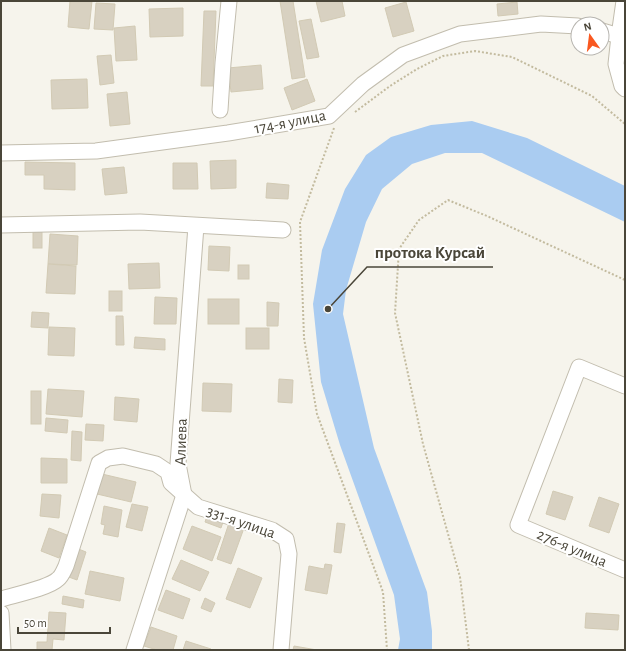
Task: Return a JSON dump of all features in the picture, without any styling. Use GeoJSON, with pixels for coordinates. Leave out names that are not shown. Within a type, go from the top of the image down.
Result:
{"type":"FeatureCollection","features":[{"type":"Feature","properties":{"kind":"street"},"geometry":{"type":"LineString","coordinates":[[220,110],[229,1]]}},
{"type":"Feature","properties":{"kind":"street"},"geometry":{"type":"LineString","coordinates":[[624,1],[616,64],[622,86],[625,89]]}},
{"type":"Feature","properties":{"kind":"street","name":"174-я улица"},"geometry":{"type":"LineString","coordinates":[[1,153],[96,151],[228,133],[332,122],[363,84],[403,54],[460,34],[541,24],[570,26]]}},
{"type":"Feature","properties":{"kind":"street"},"geometry":{"type":"LineString","coordinates":[[610,33],[619,36]]}},
{"type":"Feature","properties":{"kind":"street"},"geometry":{"type":"LineString","coordinates":[[1,225],[140,222],[283,230]]}},
{"type":"Feature","properties":{"kind":"street","name":"Алиева"},"geometry":{"type":"LineString","coordinates":[[134,650],[184,495],[178,464],[196,226]]}},
{"type":"Feature","properties":{"kind":"street","name":"276-я улица"},"geometry":{"type":"LineString","coordinates":[[625,386],[579,367],[518,525],[625,570]]}},
{"type":"Feature","properties":{"kind":"street","name":"331-я улица"},"geometry":{"type":"LineString","coordinates":[[1,599],[40,588],[59,579],[66,566],[99,463],[108,458],[123,456],[156,464],[168,472],[171,483],[198,507],[272,530],[286,539],[289,554],[281,650]]}},
{"type":"Feature","properties":{"kind":"street"},"geometry":{"type":"LineString","coordinates":[[1,613],[2,650]]}},
{"type":"Feature","properties":{"kind":"path"},"geometry":{"type":"LineString","coordinates":[[353,113],[390,86],[417,69],[444,56],[475,51],[512,57],[592,96],[625,124]]}},
{"type":"Feature","properties":{"kind":"path"},"geometry":{"type":"LineString","coordinates":[[332,122],[300,222],[304,338],[317,414],[383,592],[387,650]]}},
{"type":"Feature","properties":{"kind":"path"},"geometry":{"type":"LineString","coordinates":[[469,650],[460,578],[424,444],[395,314],[399,249],[419,220],[448,200],[487,216],[625,280]]}},
{"type":"Feature","properties":{"kind":"water"},"geometry":{"type":"Polygon","coordinates":[[[472,121],[527,138],[625,186],[625,222],[482,153],[445,153],[412,164],[382,189],[366,222],[346,290],[343,314],[374,448],[427,592],[432,631],[432,650],[398,650],[400,639],[394,595],[340,445],[321,382],[313,304],[322,250],[345,189],[366,155],[391,137],[431,125],[472,121]]]}},
{"type":"Feature","properties":{"kind":"building"},"geometry":{"type":"Polygon","coordinates":[[[70,1],[92,1],[89,29],[68,27],[70,1]]]}},
{"type":"Feature","properties":{"kind":"building"},"geometry":{"type":"Polygon","coordinates":[[[280,1],[293,1],[305,77],[292,79],[280,1]]]}},
{"type":"Feature","properties":{"kind":"building"},"geometry":{"type":"Polygon","coordinates":[[[316,1],[342,1],[345,16],[321,22],[316,1]]]}},
{"type":"Feature","properties":{"kind":"building"},"geometry":{"type":"Polygon","coordinates":[[[406,2],[414,31],[393,37],[385,8],[406,2]]]}},
{"type":"Feature","properties":{"kind":"building"},"geometry":{"type":"Polygon","coordinates":[[[517,2],[518,14],[498,16],[497,4],[517,2]]]}},
{"type":"Feature","properties":{"kind":"building"},"geometry":{"type":"Polygon","coordinates":[[[96,3],[115,4],[113,30],[94,29],[96,3]]]}},
{"type":"Feature","properties":{"kind":"building"},"geometry":{"type":"Polygon","coordinates":[[[183,8],[183,36],[150,37],[149,9],[183,8]]]}},
{"type":"Feature","properties":{"kind":"building"},"geometry":{"type":"Polygon","coordinates":[[[204,11],[216,11],[213,86],[201,86],[204,11]]]}},
{"type":"Feature","properties":{"kind":"building"},"geometry":{"type":"Polygon","coordinates":[[[311,19],[319,57],[307,59],[299,21],[311,19]]]}},
{"type":"Feature","properties":{"kind":"building"},"geometry":{"type":"Polygon","coordinates":[[[135,26],[137,60],[116,61],[114,28],[135,26]]]}},
{"type":"Feature","properties":{"kind":"building"},"geometry":{"type":"Polygon","coordinates":[[[111,55],[114,83],[100,85],[97,56],[111,55]]]}},
{"type":"Feature","properties":{"kind":"building"},"geometry":{"type":"Polygon","coordinates":[[[261,65],[263,89],[231,92],[228,68],[261,65]]]}},
{"type":"Feature","properties":{"kind":"building"},"geometry":{"type":"Polygon","coordinates":[[[87,79],[88,108],[52,109],[51,80],[87,79]]]}},
{"type":"Feature","properties":{"kind":"building"},"geometry":{"type":"Polygon","coordinates":[[[307,79],[315,101],[292,110],[284,88],[307,79]]]}},
{"type":"Feature","properties":{"kind":"building"},"geometry":{"type":"Polygon","coordinates":[[[127,92],[130,124],[110,126],[107,94],[127,92]]]}},
{"type":"Feature","properties":{"kind":"building"},"geometry":{"type":"Polygon","coordinates":[[[236,160],[236,188],[211,189],[210,161],[236,160]]]}},
{"type":"Feature","properties":{"kind":"building"},"geometry":{"type":"Polygon","coordinates":[[[25,162],[75,163],[75,190],[44,189],[44,175],[25,175],[25,162]]]}},
{"type":"Feature","properties":{"kind":"building"},"geometry":{"type":"Polygon","coordinates":[[[173,163],[197,163],[198,189],[173,189],[173,163]]]}},
{"type":"Feature","properties":{"kind":"building"},"geometry":{"type":"Polygon","coordinates":[[[124,167],[127,193],[105,195],[102,169],[124,167]]]}},
{"type":"Feature","properties":{"kind":"building"},"geometry":{"type":"Polygon","coordinates":[[[267,183],[289,185],[288,199],[266,198],[267,183]]]}},
{"type":"Feature","properties":{"kind":"building"},"geometry":{"type":"Polygon","coordinates":[[[33,232],[42,232],[42,248],[33,248],[33,232]]]}},
{"type":"Feature","properties":{"kind":"building"},"geometry":{"type":"Polygon","coordinates":[[[50,234],[78,236],[77,265],[48,264],[50,234]]]}},
{"type":"Feature","properties":{"kind":"building"},"geometry":{"type":"Polygon","coordinates":[[[209,246],[230,247],[229,271],[208,270],[209,246]]]}},
{"type":"Feature","properties":{"kind":"building"},"geometry":{"type":"Polygon","coordinates":[[[159,263],[160,288],[129,289],[128,264],[159,263]]]}},
{"type":"Feature","properties":{"kind":"building"},"geometry":{"type":"Polygon","coordinates":[[[48,264],[76,266],[75,294],[46,293],[48,264]]]}},
{"type":"Feature","properties":{"kind":"building"},"geometry":{"type":"Polygon","coordinates":[[[238,265],[249,265],[249,279],[238,279],[238,265]]]}},
{"type":"Feature","properties":{"kind":"building"},"geometry":{"type":"Polygon","coordinates":[[[109,291],[122,291],[122,311],[109,311],[109,291]]]}},
{"type":"Feature","properties":{"kind":"building"},"geometry":{"type":"Polygon","coordinates":[[[155,297],[177,298],[176,324],[154,324],[155,297]]]}},
{"type":"Feature","properties":{"kind":"building"},"geometry":{"type":"Polygon","coordinates":[[[208,299],[239,299],[239,324],[208,324],[208,299]]]}},
{"type":"Feature","properties":{"kind":"building"},"geometry":{"type":"Polygon","coordinates":[[[267,302],[279,303],[278,326],[267,326],[267,302]]]}},
{"type":"Feature","properties":{"kind":"building"},"geometry":{"type":"Polygon","coordinates":[[[32,312],[49,313],[48,328],[31,327],[32,312]]]}},
{"type":"Feature","properties":{"kind":"building"},"geometry":{"type":"Polygon","coordinates":[[[116,316],[123,316],[124,345],[116,345],[116,316]]]}},
{"type":"Feature","properties":{"kind":"building"},"geometry":{"type":"Polygon","coordinates":[[[49,327],[75,328],[74,356],[48,355],[49,327]]]}},
{"type":"Feature","properties":{"kind":"building"},"geometry":{"type":"Polygon","coordinates":[[[246,328],[269,328],[269,349],[246,349],[246,328]]]}},
{"type":"Feature","properties":{"kind":"building"},"geometry":{"type":"Polygon","coordinates":[[[135,337],[165,339],[165,350],[134,348],[135,337]]]}},
{"type":"Feature","properties":{"kind":"building"},"geometry":{"type":"Polygon","coordinates":[[[279,379],[293,380],[292,403],[278,402],[279,379]]]}},
{"type":"Feature","properties":{"kind":"building"},"geometry":{"type":"Polygon","coordinates":[[[203,383],[232,384],[231,412],[202,411],[203,383]]]}},
{"type":"Feature","properties":{"kind":"building"},"geometry":{"type":"Polygon","coordinates":[[[48,389],[84,391],[82,417],[46,414],[48,389]]]}},
{"type":"Feature","properties":{"kind":"building"},"geometry":{"type":"Polygon","coordinates":[[[31,391],[41,391],[41,424],[31,424],[31,391]]]}},
{"type":"Feature","properties":{"kind":"building"},"geometry":{"type":"Polygon","coordinates":[[[115,397],[139,399],[137,422],[114,420],[115,397]]]}},
{"type":"Feature","properties":{"kind":"building"},"geometry":{"type":"Polygon","coordinates":[[[46,418],[68,420],[67,433],[45,431],[46,418]]]}},
{"type":"Feature","properties":{"kind":"building"},"geometry":{"type":"Polygon","coordinates":[[[86,424],[104,425],[103,441],[85,440],[86,424]]]}},
{"type":"Feature","properties":{"kind":"building"},"geometry":{"type":"Polygon","coordinates":[[[72,431],[82,432],[81,461],[71,460],[72,431]]]}},
{"type":"Feature","properties":{"kind":"building"},"geometry":{"type":"Polygon","coordinates":[[[41,458],[67,459],[67,483],[41,483],[41,458]]]}},
{"type":"Feature","properties":{"kind":"building"},"geometry":{"type":"Polygon","coordinates":[[[102,474],[136,482],[131,502],[97,494],[102,474]]]}},
{"type":"Feature","properties":{"kind":"building"},"geometry":{"type":"Polygon","coordinates":[[[553,491],[573,497],[565,520],[546,514],[553,491]]]}},
{"type":"Feature","properties":{"kind":"building"},"geometry":{"type":"Polygon","coordinates":[[[42,494],[61,495],[59,518],[40,516],[42,494]]]}},
{"type":"Feature","properties":{"kind":"building"},"geometry":{"type":"Polygon","coordinates":[[[599,497],[619,504],[609,533],[589,526],[599,497]]]}},
{"type":"Feature","properties":{"kind":"building"},"geometry":{"type":"Polygon","coordinates":[[[132,504],[148,507],[142,531],[126,527],[132,504]]]}},
{"type":"Feature","properties":{"kind":"building"},"geometry":{"type":"Polygon","coordinates":[[[104,506],[122,510],[118,537],[103,534],[105,525],[101,524],[104,506]]]}},
{"type":"Feature","properties":{"kind":"building"},"geometry":{"type":"Polygon","coordinates":[[[207,516],[223,522],[221,528],[205,522],[207,516]]]}},
{"type":"Feature","properties":{"kind":"building"},"geometry":{"type":"Polygon","coordinates":[[[229,523],[244,528],[231,564],[217,559],[229,523]]]}},
{"type":"Feature","properties":{"kind":"building"},"geometry":{"type":"Polygon","coordinates":[[[337,523],[345,524],[341,553],[334,552],[337,523]]]}},
{"type":"Feature","properties":{"kind":"building"},"geometry":{"type":"Polygon","coordinates":[[[192,526],[221,537],[212,561],[183,549],[192,526]]]}},
{"type":"Feature","properties":{"kind":"building"},"geometry":{"type":"Polygon","coordinates":[[[49,528],[67,535],[59,558],[41,551],[49,528]]]}},
{"type":"Feature","properties":{"kind":"building"},"geometry":{"type":"Polygon","coordinates":[[[76,548],[86,552],[77,580],[66,576],[76,548]]]}},
{"type":"Feature","properties":{"kind":"building"},"geometry":{"type":"Polygon","coordinates":[[[181,560],[209,572],[200,591],[172,579],[181,560]]]}},
{"type":"Feature","properties":{"kind":"building"},"geometry":{"type":"Polygon","coordinates":[[[325,564],[332,565],[327,594],[305,590],[309,566],[324,569],[325,564]]]}},
{"type":"Feature","properties":{"kind":"building"},"geometry":{"type":"Polygon","coordinates":[[[238,568],[262,578],[250,608],[226,599],[238,568]]]}},
{"type":"Feature","properties":{"kind":"building"},"geometry":{"type":"Polygon","coordinates":[[[90,571],[124,578],[120,601],[85,594],[90,571]]]}},
{"type":"Feature","properties":{"kind":"building"},"geometry":{"type":"Polygon","coordinates":[[[166,590],[190,599],[183,619],[158,610],[166,590]]]}},
{"type":"Feature","properties":{"kind":"building"},"geometry":{"type":"Polygon","coordinates":[[[63,596],[84,600],[83,608],[62,604],[63,596]]]}},
{"type":"Feature","properties":{"kind":"building"},"geometry":{"type":"Polygon","coordinates":[[[205,598],[215,603],[211,612],[201,608],[205,598]]]}},
{"type":"Feature","properties":{"kind":"building"},"geometry":{"type":"Polygon","coordinates":[[[49,612],[66,613],[64,640],[53,639],[52,650],[37,650],[37,642],[47,642],[49,612]]]}},
{"type":"Feature","properties":{"kind":"building"},"geometry":{"type":"Polygon","coordinates":[[[586,613],[619,615],[618,630],[585,628],[586,613]]]}},
{"type":"Feature","properties":{"kind":"building"},"geometry":{"type":"Polygon","coordinates":[[[151,627],[177,636],[173,650],[157,650],[144,646],[151,627]]]}},
{"type":"Feature","properties":{"kind":"building"},"geometry":{"type":"Polygon","coordinates":[[[186,641],[211,649],[183,650],[186,641]]]}},
{"type":"Feature","properties":{"kind":"building"},"geometry":{"type":"Polygon","coordinates":[[[294,646],[317,650],[293,650],[294,646]]]}},
{"type":"Feature","properties":{"kind":"place","name":"протока Курсай"},"geometry":{"type":"Point","coordinates":[328,309]}}]}
